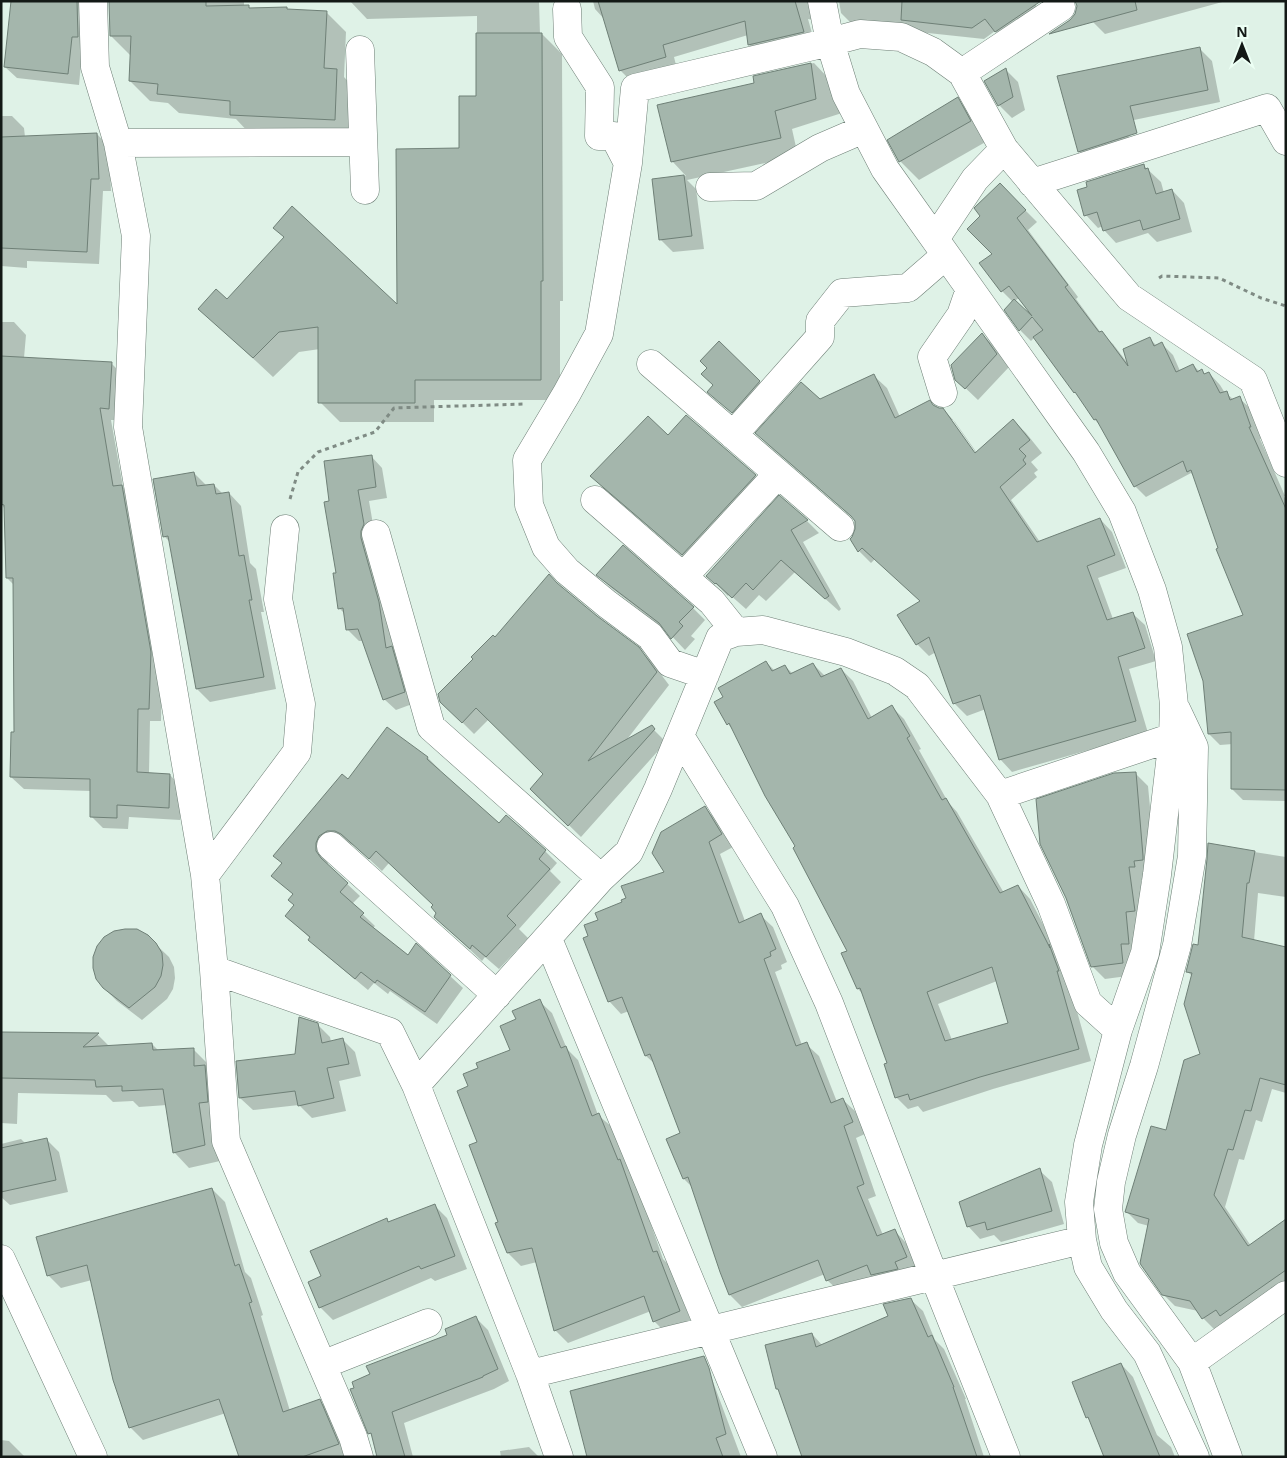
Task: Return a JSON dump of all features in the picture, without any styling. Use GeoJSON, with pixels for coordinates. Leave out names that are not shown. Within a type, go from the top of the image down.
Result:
{"type":"FeatureCollection","features":[{"type":"Feature","properties":{"kind":"street"},"geometry":{"type":"LineString","coordinates":[[93,1],[95,67],[118,143],[136,236],[128,427],[205,875],[226,1141],[322,1365],[359,1457]]}},
{"type":"Feature","properties":{"kind":"street"},"geometry":{"type":"LineString","coordinates":[[822,1],[830,42],[846,94],[885,169],[1086,452],[1122,512],[1152,590],[1168,647],[1174,705],[1173,737],[1157,875],[1145,953],[1118,1030],[1088,1145],[1079,1202],[1082,1240],[1088,1267],[1114,1310],[1147,1352],[1195,1457]]}},
{"type":"Feature","properties":{"kind":"street"},"geometry":{"type":"LineString","coordinates":[[962,73],[1061,8],[1057,1]]}},
{"type":"Feature","properties":{"kind":"street"},"geometry":{"type":"LineString","coordinates":[[567,9],[568,37],[600,87],[598,136],[614,136],[628,163]]}},
{"type":"Feature","properties":{"kind":"street"},"geometry":{"type":"LineString","coordinates":[[705,674],[670,662],[650,636],[567,572],[546,547],[529,505],[527,460],[599,334],[628,163],[634,88],[860,34],[901,37],[933,52],[962,73],[1004,150],[1129,297],[1253,380],[1286,463]]}},
{"type":"Feature","properties":{"kind":"street"},"geometry":{"type":"LineString","coordinates":[[360,50],[365,190]]}},
{"type":"Feature","properties":{"kind":"street"},"geometry":{"type":"LineString","coordinates":[[1032,183],[1267,108],[1286,141]]}},
{"type":"Feature","properties":{"kind":"street"},"geometry":{"type":"LineString","coordinates":[[710,187],[756,186],[820,148],[864,129]]}},
{"type":"Feature","properties":{"kind":"street"},"geometry":{"type":"LineString","coordinates":[[118,143],[363,142]]}},
{"type":"Feature","properties":{"kind":"street"},"geometry":{"type":"LineString","coordinates":[[733,435],[820,337],[820,321],[842,293],[908,288],[940,247],[976,179],[1004,150]]}},
{"type":"Feature","properties":{"kind":"street"},"geometry":{"type":"LineString","coordinates":[[943,393],[932,357],[961,315],[970,289]]}},
{"type":"Feature","properties":{"kind":"street"},"geometry":{"type":"LineString","coordinates":[[651,364],[840,527]]}},
{"type":"Feature","properties":{"kind":"street"},"geometry":{"type":"LineString","coordinates":[[683,577],[778,474]]}},
{"type":"Feature","properties":{"kind":"street"},"geometry":{"type":"LineString","coordinates":[[595,500],[712,602],[736,632]]}},
{"type":"Feature","properties":{"kind":"street"},"geometry":{"type":"LineString","coordinates":[[205,875],[297,752],[301,704],[278,599],[285,529]]}},
{"type":"Feature","properties":{"kind":"street"},"geometry":{"type":"LineString","coordinates":[[376,534],[431,727],[601,878]]}},
{"type":"Feature","properties":{"kind":"street"},"geometry":{"type":"LineString","coordinates":[[416,1085],[601,878],[629,852],[658,789],[720,638],[736,632],[763,630],[846,652],[895,670],[916,686],[1000,795],[1051,904],[1088,1003],[1118,1030]]}},
{"type":"Feature","properties":{"kind":"street"},"geometry":{"type":"LineString","coordinates":[[1174,705],[1194,747],[1192,856],[1178,945],[1144,1066],[1122,1135],[1111,1182],[1108,1209],[1114,1243],[1127,1274],[1192,1362],[1228,1457]]}},
{"type":"Feature","properties":{"kind":"street"},"geometry":{"type":"LineString","coordinates":[[680,736],[785,906],[829,1003],[1006,1457]]}},
{"type":"Feature","properties":{"kind":"street"},"geometry":{"type":"LineString","coordinates":[[1000,795],[1173,737]]}},
{"type":"Feature","properties":{"kind":"street"},"geometry":{"type":"LineString","coordinates":[[330,846],[497,995]]}},
{"type":"Feature","properties":{"kind":"street"},"geometry":{"type":"LineString","coordinates":[[548,938],[763,1457]]}},
{"type":"Feature","properties":{"kind":"street"},"geometry":{"type":"LineString","coordinates":[[214,970],[390,1032],[416,1085],[530,1374],[559,1457]]}},
{"type":"Feature","properties":{"kind":"street"},"geometry":{"type":"LineString","coordinates":[[530,1374],[1082,1240]]}},
{"type":"Feature","properties":{"kind":"street"},"geometry":{"type":"LineString","coordinates":[[1,1259],[12,1309],[93,1457]]}},
{"type":"Feature","properties":{"kind":"street"},"geometry":{"type":"LineString","coordinates":[[1192,1362],[1286,1295]]}},
{"type":"Feature","properties":{"kind":"street"},"geometry":{"type":"LineString","coordinates":[[322,1365],[428,1323]]}},
{"type":"Feature","properties":{"kind":"path"},"geometry":{"type":"LineString","coordinates":[[1129,297],[1162,276],[1219,278],[1261,298],[1286,306]]}},
{"type":"Feature","properties":{"kind":"path"},"geometry":{"type":"LineString","coordinates":[[285,529],[292,491],[298,472],[318,452],[376,432],[394,408],[524,404],[527,460]]}},
{"type":"Feature","properties":{"kind":"building"},"geometry":{"type":"Polygon","coordinates":[[[11,1],[77,1],[78,37],[72,37],[68,74],[4,67],[11,1]]]}},
{"type":"Feature","properties":{"kind":"building"},"geometry":{"type":"Polygon","coordinates":[[[109,1],[206,1],[206,6],[249,5],[249,8],[287,7],[287,9],[327,11],[324,68],[337,69],[335,120],[230,115],[230,101],[157,94],[158,84],[129,81],[131,36],[110,36],[109,1]]]}},
{"type":"Feature","properties":{"kind":"building"},"geometry":{"type":"Polygon","coordinates":[[[598,1],[795,1],[804,32],[748,45],[745,21],[663,45],[666,57],[619,71],[598,1]]]}},
{"type":"Feature","properties":{"kind":"building"},"geometry":{"type":"Polygon","coordinates":[[[902,1],[1041,1],[995,32],[985,19],[972,28],[901,20],[902,1]]]}},
{"type":"Feature","properties":{"kind":"building"},"geometry":{"type":"Polygon","coordinates":[[[1075,1],[1135,1],[1137,10],[1049,34],[1070,20],[1075,14],[1077,6],[1075,1]]]}},
{"type":"Feature","properties":{"kind":"building"},"geometry":{"type":"Polygon","coordinates":[[[476,33],[542,33],[543,281],[541,281],[541,380],[415,380],[415,403],[318,403],[318,327],[279,332],[253,358],[198,309],[216,289],[227,299],[284,237],[273,228],[292,206],[397,304],[396,149],[459,148],[459,96],[476,96],[476,33]]]}},
{"type":"Feature","properties":{"kind":"building"},"geometry":{"type":"Polygon","coordinates":[[[1200,47],[1208,90],[1130,106],[1137,133],[1078,152],[1057,76],[1200,47]]]}},
{"type":"Feature","properties":{"kind":"building"},"geometry":{"type":"Polygon","coordinates":[[[811,63],[816,99],[775,111],[781,138],[671,162],[657,105],[754,83],[753,76],[811,63]]]}},
{"type":"Feature","properties":{"kind":"building"},"geometry":{"type":"Polygon","coordinates":[[[1006,68],[1013,97],[998,106],[984,81],[1006,68]]]}},
{"type":"Feature","properties":{"kind":"building"},"geometry":{"type":"Polygon","coordinates":[[[958,97],[971,121],[899,162],[887,140],[958,97]]]}},
{"type":"Feature","properties":{"kind":"building"},"geometry":{"type":"Polygon","coordinates":[[[97,133],[99,179],[91,179],[87,252],[1,248],[1,137],[97,133]]]}},
{"type":"Feature","properties":{"kind":"building"},"geometry":{"type":"Polygon","coordinates":[[[1144,164],[1145,169],[1148,168],[1156,194],[1172,189],[1180,219],[1143,230],[1140,220],[1103,231],[1097,212],[1084,216],[1077,190],[1087,187],[1086,182],[1144,164]]]}},
{"type":"Feature","properties":{"kind":"building"},"geometry":{"type":"Polygon","coordinates":[[[684,175],[692,236],[659,240],[652,179],[684,175]]]}},
{"type":"Feature","properties":{"kind":"building"},"geometry":{"type":"Polygon","coordinates":[[[1000,183],[1026,210],[1017,218],[1068,285],[1065,287],[1128,366],[1123,349],[1150,337],[1154,346],[1162,342],[1176,372],[1193,364],[1197,372],[1202,369],[1204,374],[1209,372],[1220,393],[1227,391],[1230,400],[1240,396],[1251,427],[1249,427],[1286,509],[1286,790],[1231,789],[1231,732],[1208,734],[1203,681],[1187,634],[1243,615],[1216,549],[1218,548],[1191,470],[1187,472],[1183,461],[1134,487],[1096,419],[1094,420],[1033,337],[1043,330],[1032,317],[1019,331],[1004,310],[1014,299],[1032,316],[1009,286],[1001,292],[979,263],[992,254],[967,229],[980,216],[974,208],[1000,183]]]}},
{"type":"Feature","properties":{"kind":"building"},"geometry":{"type":"Polygon","coordinates":[[[982,333],[997,354],[965,389],[955,380],[951,365],[982,333]]]}},
{"type":"Feature","properties":{"kind":"building"},"geometry":{"type":"Polygon","coordinates":[[[719,341],[760,381],[732,413],[707,392],[713,385],[701,374],[707,368],[700,361],[719,341]]]}},
{"type":"Feature","properties":{"kind":"building"},"geometry":{"type":"Polygon","coordinates":[[[1,356],[112,362],[109,409],[100,408],[113,486],[122,485],[151,652],[149,709],[138,709],[137,772],[170,774],[169,808],[117,805],[117,818],[90,817],[90,779],[10,777],[11,732],[14,732],[13,578],[6,578],[4,505],[1,504],[1,356]]]}},
{"type":"Feature","properties":{"kind":"building"},"geometry":{"type":"Polygon","coordinates":[[[874,374],[895,418],[930,400],[933,405],[943,408],[975,453],[1013,419],[1030,440],[1019,449],[1026,456],[1023,460],[1026,464],[1000,487],[1037,542],[1100,518],[1115,555],[1087,566],[1107,620],[1133,612],[1145,648],[1118,657],[1136,721],[999,760],[980,695],[953,704],[929,637],[916,645],[897,615],[920,601],[862,548],[858,552],[850,539],[855,529],[855,521],[851,516],[755,433],[801,382],[820,399],[874,374]]]}},
{"type":"Feature","properties":{"kind":"building"},"geometry":{"type":"Polygon","coordinates":[[[686,415],[756,475],[682,555],[590,476],[648,416],[668,435],[686,415]]]}},
{"type":"Feature","properties":{"kind":"building"},"geometry":{"type":"Polygon","coordinates":[[[372,455],[376,487],[358,490],[364,524],[361,538],[379,602],[386,648],[392,646],[405,692],[383,700],[358,629],[346,630],[343,608],[338,609],[333,573],[336,573],[324,502],[329,501],[324,461],[372,455]]]}},
{"type":"Feature","properties":{"kind":"building"},"geometry":{"type":"Polygon","coordinates":[[[194,472],[197,486],[214,484],[216,494],[229,492],[239,556],[244,555],[252,600],[249,600],[264,677],[196,689],[168,536],[163,537],[153,479],[194,472]]]}},
{"type":"Feature","properties":{"kind":"building"},"geometry":{"type":"Polygon","coordinates":[[[779,495],[808,520],[791,530],[829,596],[825,599],[781,560],[753,590],[746,583],[732,598],[706,576],[779,495]]]}},
{"type":"Feature","properties":{"kind":"building"},"geometry":{"type":"Polygon","coordinates":[[[623,545],[694,607],[679,622],[683,626],[671,639],[659,623],[596,575],[623,545]]]}},
{"type":"Feature","properties":{"kind":"building"},"geometry":{"type":"Polygon","coordinates":[[[549,574],[557,583],[597,616],[639,647],[657,672],[588,761],[652,725],[655,729],[568,826],[530,789],[543,774],[476,708],[462,723],[440,702],[438,694],[473,659],[471,657],[493,635],[495,637],[549,574]]]}},
{"type":"Feature","properties":{"kind":"building"},"geometry":{"type":"Polygon","coordinates":[[[766,661],[772,671],[785,665],[790,674],[813,663],[821,677],[841,668],[868,719],[892,705],[910,736],[907,738],[942,800],[946,798],[1000,893],[1018,885],[1050,948],[1049,944],[1059,971],[1057,971],[1079,1049],[980,1077],[910,1100],[908,1094],[895,1098],[884,1064],[887,1063],[860,988],[857,989],[841,953],[847,951],[793,848],[795,846],[765,796],[729,723],[727,725],[714,702],[723,697],[718,688],[766,661]],[[992,967],[927,992],[945,1041],[1008,1023],[992,967]]]}},
{"type":"Feature","properties":{"kind":"building"},"geometry":{"type":"Polygon","coordinates":[[[387,727],[428,757],[427,759],[499,823],[506,815],[546,850],[539,859],[550,869],[507,916],[516,925],[486,957],[472,945],[470,949],[434,917],[436,913],[431,907],[433,905],[376,851],[369,859],[335,831],[327,831],[319,836],[316,843],[316,851],[348,883],[340,892],[364,913],[360,917],[408,955],[416,943],[451,975],[425,1012],[377,980],[375,983],[361,972],[355,979],[308,940],[310,937],[285,916],[294,905],[288,900],[293,894],[271,876],[282,863],[273,856],[342,774],[348,779],[387,727]]]}},
{"type":"Feature","properties":{"kind":"building"},"geometry":{"type":"Polygon","coordinates":[[[1136,772],[1143,860],[1134,861],[1135,867],[1129,867],[1135,911],[1126,912],[1129,944],[1121,944],[1123,963],[1091,967],[1066,898],[1040,844],[1036,799],[1114,773],[1136,772]]]}},
{"type":"Feature","properties":{"kind":"building"},"geometry":{"type":"Polygon","coordinates":[[[705,806],[722,834],[709,842],[739,923],[761,913],[776,949],[770,952],[771,956],[764,959],[796,1046],[807,1042],[831,1103],[843,1098],[853,1122],[844,1126],[864,1184],[857,1187],[877,1236],[895,1229],[907,1257],[895,1262],[898,1269],[871,1275],[867,1265],[826,1281],[818,1260],[729,1295],[688,1177],[683,1179],[666,1139],[680,1133],[650,1054],[645,1056],[622,997],[608,1002],[583,938],[588,936],[584,925],[598,920],[595,913],[622,902],[621,900],[626,898],[621,886],[664,872],[652,853],[661,832],[705,806]]]}},
{"type":"Feature","properties":{"kind":"building"},"geometry":{"type":"Polygon","coordinates":[[[1208,843],[1255,851],[1249,883],[1247,883],[1242,937],[1286,947],[1286,1085],[1260,1078],[1251,1111],[1245,1110],[1233,1150],[1228,1149],[1214,1195],[1248,1246],[1286,1219],[1286,1270],[1220,1316],[1216,1310],[1202,1319],[1190,1301],[1162,1295],[1140,1263],[1149,1219],[1125,1212],[1151,1126],[1166,1130],[1184,1060],[1200,1054],[1184,1004],[1192,973],[1186,972],[1193,944],[1198,945],[1208,843]]]}},
{"type":"Feature","properties":{"kind":"building"},"geometry":{"type":"Polygon","coordinates":[[[137,929],[148,935],[162,953],[163,965],[161,976],[155,987],[129,1008],[103,988],[96,979],[93,968],[93,957],[97,946],[104,937],[114,931],[137,929]]]}},
{"type":"Feature","properties":{"kind":"building"},"geometry":{"type":"Polygon","coordinates":[[[540,999],[561,1048],[566,1046],[592,1116],[599,1113],[618,1160],[620,1159],[653,1252],[657,1251],[680,1311],[653,1322],[644,1296],[554,1331],[532,1248],[507,1253],[495,1223],[498,1222],[469,1145],[477,1142],[457,1091],[468,1086],[463,1074],[478,1068],[476,1063],[510,1050],[500,1026],[516,1019],[512,1011],[540,999]]]}},
{"type":"Feature","properties":{"kind":"building"},"geometry":{"type":"Polygon","coordinates":[[[299,1017],[318,1023],[322,1043],[343,1038],[349,1064],[327,1068],[334,1098],[298,1106],[295,1091],[239,1098],[236,1061],[295,1054],[299,1017]]]}},
{"type":"Feature","properties":{"kind":"building"},"geometry":{"type":"Polygon","coordinates":[[[1,1032],[99,1033],[83,1047],[152,1043],[153,1050],[194,1048],[194,1066],[205,1065],[208,1102],[199,1103],[205,1145],[173,1153],[163,1089],[122,1091],[122,1086],[96,1087],[95,1080],[1,1078],[1,1032]]]}},
{"type":"Feature","properties":{"kind":"building"},"geometry":{"type":"Polygon","coordinates":[[[47,1138],[56,1180],[1,1192],[1,1148],[47,1138]]]}},
{"type":"Feature","properties":{"kind":"building"},"geometry":{"type":"Polygon","coordinates":[[[1040,1168],[1052,1211],[987,1230],[985,1222],[967,1227],[959,1202],[1040,1168]]]}},
{"type":"Feature","properties":{"kind":"building"},"geometry":{"type":"Polygon","coordinates":[[[212,1188],[235,1266],[239,1264],[252,1302],[249,1303],[283,1412],[320,1399],[339,1444],[302,1457],[239,1457],[219,1399],[129,1428],[113,1380],[87,1265],[47,1276],[36,1237],[212,1188]]]}},
{"type":"Feature","properties":{"kind":"building"},"geometry":{"type":"Polygon","coordinates":[[[435,1204],[455,1256],[421,1269],[419,1266],[319,1308],[308,1282],[321,1276],[310,1251],[387,1218],[388,1222],[435,1204]]]}},
{"type":"Feature","properties":{"kind":"building"},"geometry":{"type":"Polygon","coordinates":[[[911,1298],[928,1337],[932,1335],[954,1387],[977,1457],[802,1457],[778,1389],[776,1389],[765,1345],[812,1333],[816,1347],[888,1316],[883,1304],[911,1298]]]}},
{"type":"Feature","properties":{"kind":"building"},"geometry":{"type":"Polygon","coordinates":[[[476,1316],[498,1369],[483,1377],[392,1412],[405,1457],[377,1457],[371,1433],[368,1434],[350,1389],[354,1388],[352,1382],[370,1374],[366,1366],[447,1335],[445,1329],[476,1316]]]}},
{"type":"Feature","properties":{"kind":"building"},"geometry":{"type":"Polygon","coordinates":[[[704,1356],[709,1368],[726,1434],[716,1438],[723,1457],[587,1457],[570,1391],[704,1356]]]}},
{"type":"Feature","properties":{"kind":"building"},"geometry":{"type":"Polygon","coordinates":[[[1121,1363],[1160,1457],[1104,1457],[1088,1417],[1086,1418],[1072,1382],[1121,1363]]]}}]}
